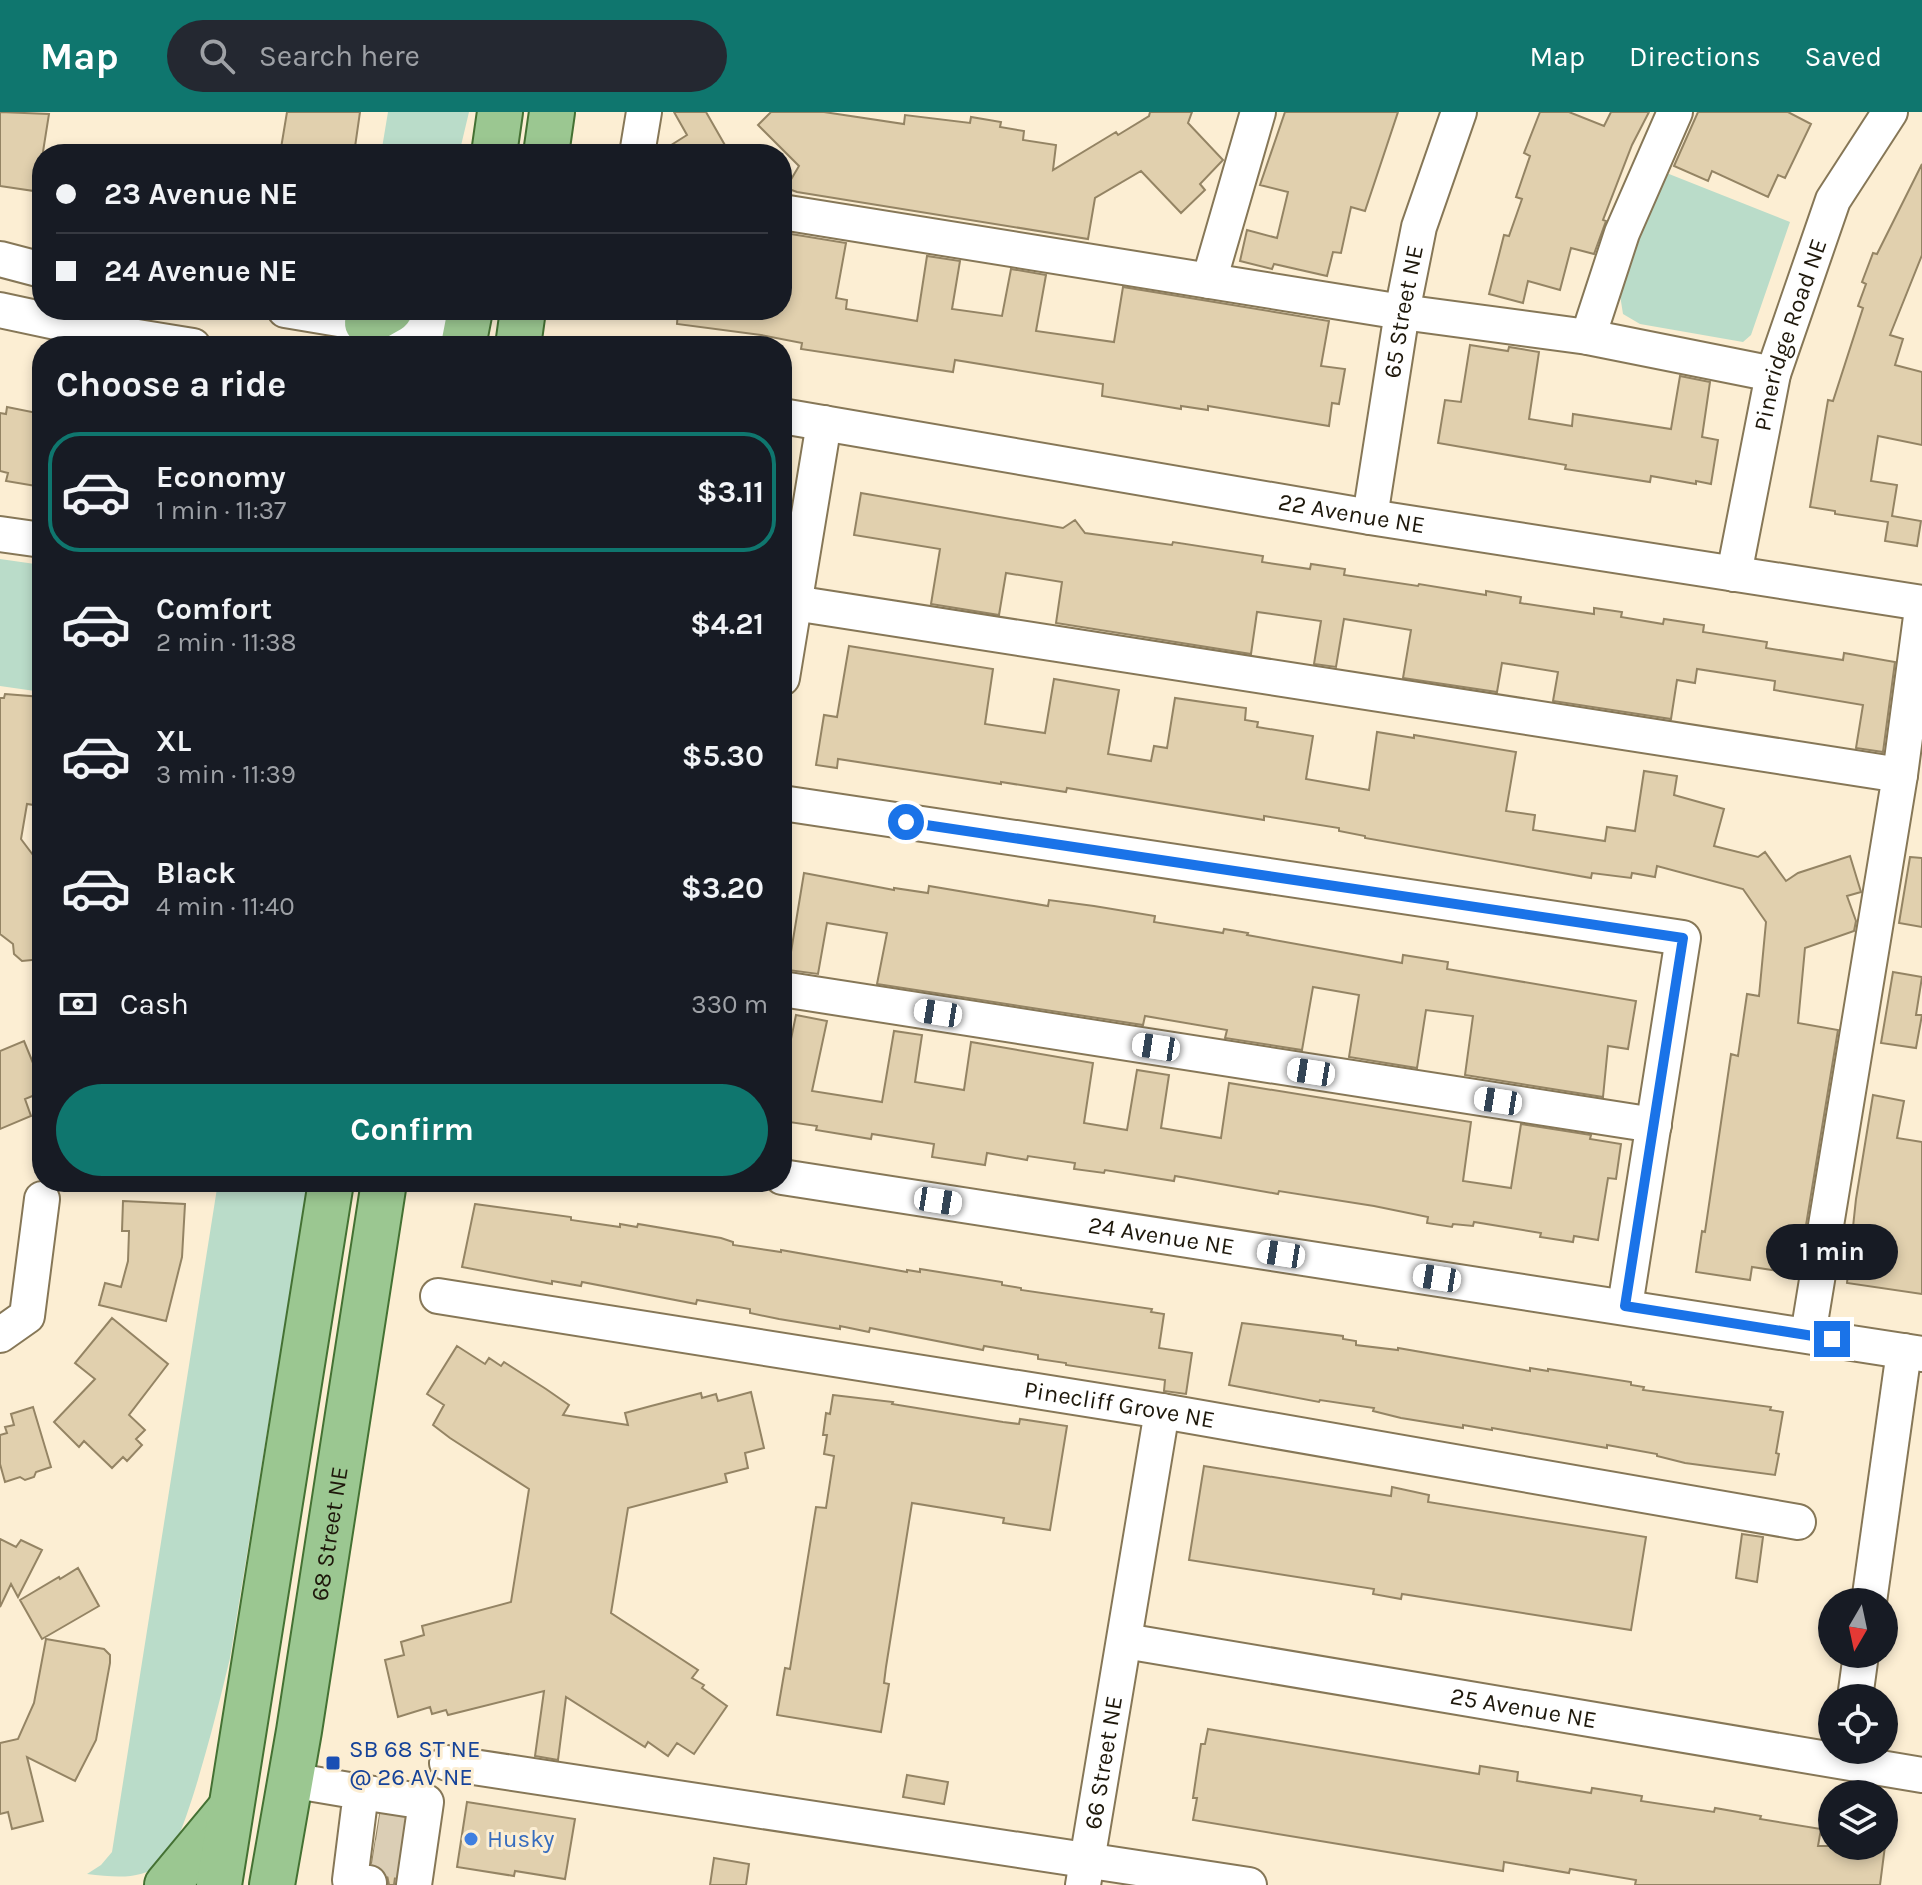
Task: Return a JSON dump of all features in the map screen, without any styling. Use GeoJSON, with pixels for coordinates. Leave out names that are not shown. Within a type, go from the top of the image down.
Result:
{"type":"FeatureCollection","features":[{"type":"Feature","properties":{"kind":"main road"},"geometry":{"type":"LineString","coordinates":[[547,144],[552,112]]}},
{"type":"Feature","properties":{"kind":"main road"},"geometry":{"type":"LineString","coordinates":[[219,1885],[329,1192]]}},
{"type":"Feature","properties":{"kind":"main road","name":"68 Street NE"},"geometry":{"type":"LineString","coordinates":[[272,1885],[382,1192]]}},
{"type":"Feature","properties":{"kind":"main road"},"geometry":{"type":"LineString","coordinates":[[167,1885],[232,1807]]}},
{"type":"Feature","properties":{"kind":"street"},"geometry":{"type":"LineString","coordinates":[[639,144],[644,112]]}},
{"type":"Feature","properties":{"kind":"street"},"geometry":{"type":"LineString","coordinates":[[1209,281],[1258,112]]}},
{"type":"Feature","properties":{"kind":"street","name":"65 Street NE"},"geometry":{"type":"LineString","coordinates":[[1370,517],[1402,312],[1419,227],[1459,112]]}},
{"type":"Feature","properties":{"kind":"street"},"geometry":{"type":"LineString","coordinates":[[1588,337],[1622,233],[1675,112]]}},
{"type":"Feature","properties":{"kind":"street","name":"Pineridge Road NE"},"geometry":{"type":"LineString","coordinates":[[1734,574],[1773,374],[1833,200],[1890,112]]}},
{"type":"Feature","properties":{"kind":"street"},"geometry":{"type":"LineString","coordinates":[[792,214],[1402,312],[1588,337],[1773,374]]}},
{"type":"Feature","properties":{"kind":"street"},"geometry":{"type":"LineString","coordinates":[[0,259],[32,267]]}},
{"type":"Feature","properties":{"kind":"street"},"geometry":{"type":"LineString","coordinates":[[0,310],[32,317]]}},
{"type":"Feature","properties":{"kind":"street"},"geometry":{"type":"LineString","coordinates":[[46,320],[131,336]]}},
{"type":"Feature","properties":{"kind":"street"},"geometry":{"type":"LineString","coordinates":[[396,320],[468,336]]}},
{"type":"Feature","properties":{"kind":"street","name":"22 Avenue NE"},"geometry":{"type":"LineString","coordinates":[[792,418],[1370,517],[1922,606]]}},
{"type":"Feature","properties":{"kind":"street"},"geometry":{"type":"LineString","coordinates":[[792,616],[824,423]]}},
{"type":"Feature","properties":{"kind":"street"},"geometry":{"type":"LineString","coordinates":[[0,534],[32,539]]}},
{"type":"Feature","properties":{"kind":"street"},"geometry":{"type":"LineString","coordinates":[[794,603],[1900,775]]}},
{"type":"Feature","properties":{"kind":"street"},"geometry":{"type":"LineString","coordinates":[[1808,1335],[1900,775],[1922,606]]}},
{"type":"Feature","properties":{"kind":"street"},"geometry":{"type":"LineString","coordinates":[[792,804],[1683,938],[1625,1306]]}},
{"type":"Feature","properties":{"kind":"street"},"geometry":{"type":"LineString","coordinates":[[792,991],[1654,1125]]}},
{"type":"Feature","properties":{"kind":"street","name":"24 Avenue NE"},"geometry":{"type":"LineString","coordinates":[[792,1179],[1913,1352]]}},
{"type":"Feature","properties":{"kind":"street"},"geometry":{"type":"LineString","coordinates":[[0,1335],[27,1316],[42,1199]]}},
{"type":"Feature","properties":{"kind":"street","name":"Pinecliff Grove NE"},"geometry":{"type":"LineString","coordinates":[[438,1296],[1162,1411],[1798,1522]]}},
{"type":"Feature","properties":{"kind":"street"},"geometry":{"type":"LineString","coordinates":[[1871,1588],[1913,1352]]}},
{"type":"Feature","properties":{"kind":"street","name":"66 Street NE"},"geometry":{"type":"LineString","coordinates":[[1085,1872],[1162,1411]]}},
{"type":"Feature","properties":{"kind":"street","name":"25 Avenue NE"},"geometry":{"type":"LineString","coordinates":[[1125,1641],[1818,1751]]}},
{"type":"Feature","properties":{"kind":"street"},"geometry":{"type":"LineString","coordinates":[[447,1763],[1085,1872],[1249,1885]]}},
{"type":"Feature","properties":{"kind":"street","name":"25 Avenue NE"},"geometry":{"type":"LineString","coordinates":[[1879,1764],[1922,1775]]}},
{"type":"Feature","properties":{"kind":"street"},"geometry":{"type":"LineString","coordinates":[[290,1780],[386,1846]]}},
{"type":"Feature","properties":{"kind":"green space"},"geometry":{"type":"Polygon","coordinates":[[[388,112],[469,112],[461,144],[383,144],[388,112]]]}},
{"type":"Feature","properties":{"kind":"green space"},"geometry":{"type":"Polygon","coordinates":[[[1664,172],[1790,222],[1751,335],[1743,342],[1640,324],[1623,314],[1620,295],[1635,245],[1664,172]]]}},
{"type":"Feature","properties":{"kind":"green space"},"geometry":{"type":"Polygon","coordinates":[[[0,559],[32,564],[32,691],[0,686],[0,559]]]}},
{"type":"Feature","properties":{"kind":"green space"},"geometry":{"type":"Polygon","coordinates":[[[216,1192],[306,1192],[230,1658],[202,1767],[182,1829],[163,1863],[136,1875],[87,1874],[101,1865],[112,1852],[216,1192]]]}},
{"type":"Feature","properties":{"kind":"building"},"geometry":{"type":"Polygon","coordinates":[[[0,112],[49,114],[44,144],[32,144],[32,191],[0,186],[0,112]]]}},
{"type":"Feature","properties":{"kind":"building"},"geometry":{"type":"Polygon","coordinates":[[[287,112],[360,112],[355,144],[282,144],[287,112]]]}},
{"type":"Feature","properties":{"kind":"building"},"geometry":{"type":"Polygon","coordinates":[[[674,112],[706,112],[724,144],[673,144],[687,135],[674,112]]]}},
{"type":"Feature","properties":{"kind":"building"},"geometry":{"type":"Polygon","coordinates":[[[771,112],[824,112],[904,124],[905,115],[970,123],[971,117],[1001,122],[1000,127],[1024,131],[1023,140],[1056,145],[1053,170],[1116,132],[1118,135],[1149,116],[1150,112],[1192,112],[1188,123],[1223,160],[1200,184],[1205,190],[1181,213],[1141,171],[1095,198],[1088,239],[797,192],[792,190],[792,178],[799,166],[792,159],[792,144],[777,144],[758,125],[771,112]]]}},
{"type":"Feature","properties":{"kind":"building"},"geometry":{"type":"Polygon","coordinates":[[[1285,112],[1398,112],[1365,211],[1351,207],[1341,253],[1333,252],[1327,276],[1274,264],[1272,269],[1240,261],[1247,230],[1277,238],[1288,192],[1260,185],[1285,112]]]}},
{"type":"Feature","properties":{"kind":"building"},"geometry":{"type":"Polygon","coordinates":[[[1540,112],[1569,112],[1604,126],[1611,112],[1649,112],[1632,145],[1603,220],[1606,221],[1594,254],[1571,248],[1560,290],[1528,281],[1523,303],[1489,294],[1504,235],[1509,236],[1522,199],[1516,197],[1530,156],[1524,153],[1540,112]]]}},
{"type":"Feature","properties":{"kind":"building"},"geometry":{"type":"Polygon","coordinates":[[[1698,112],[1788,112],[1811,124],[1785,178],[1778,175],[1768,197],[1712,171],[1708,181],[1674,166],[1698,112]]]}},
{"type":"Feature","properties":{"kind":"building"},"geometry":{"type":"Polygon","coordinates":[[[1922,164],[1922,255],[1890,335],[1903,339],[1895,365],[1922,372],[1922,445],[1878,436],[1871,481],[1897,485],[1892,516],[1921,521],[1917,546],[1885,541],[1888,522],[1810,507],[1828,400],[1833,401],[1863,308],[1858,306],[1866,284],[1862,282],[1873,253],[1877,254],[1922,164]]]}},
{"type":"Feature","properties":{"kind":"building"},"geometry":{"type":"Polygon","coordinates":[[[792,234],[846,243],[836,298],[847,300],[846,309],[917,321],[927,256],[960,261],[952,309],[1002,316],[1011,269],[1046,275],[1036,331],[1114,342],[1123,287],[1329,321],[1321,366],[1345,369],[1339,404],[1332,403],[1329,426],[1208,406],[1208,410],[1181,406],[1181,409],[1102,396],[1103,384],[955,360],[953,372],[801,349],[802,343],[792,341],[792,336],[766,336],[677,324],[677,320],[792,320],[792,234]]]}},
{"type":"Feature","properties":{"kind":"building"},"geometry":{"type":"Polygon","coordinates":[[[1470,345],[1539,352],[1529,419],[1572,426],[1573,414],[1671,429],[1680,376],[1710,382],[1702,437],[1718,440],[1711,484],[1651,476],[1650,482],[1565,469],[1566,465],[1438,443],[1445,400],[1461,402],[1470,345]]]}},
{"type":"Feature","properties":{"kind":"building"},"geometry":{"type":"Polygon","coordinates":[[[7,407],[32,412],[32,485],[6,481],[8,473],[0,471],[0,413],[6,414],[7,407]]]}},
{"type":"Feature","properties":{"kind":"building"},"geometry":{"type":"Polygon","coordinates":[[[861,493],[1063,528],[1075,520],[1085,533],[1263,556],[1262,562],[1310,569],[1311,564],[1345,569],[1344,575],[1418,586],[1486,595],[1486,591],[1521,597],[1520,603],[1594,614],[1594,608],[1622,612],[1621,617],[1663,624],[1664,619],[1704,625],[1703,632],[1767,642],[1766,648],[1843,660],[1844,653],[1895,662],[1883,752],[1856,748],[1863,705],[1774,690],[1775,681],[1697,669],[1695,683],[1677,680],[1671,719],[1553,701],[1558,672],[1502,663],[1497,692],[1403,678],[1411,630],[1344,619],[1336,667],[1314,664],[1321,621],[1257,612],[1251,654],[1056,623],[1062,582],[1006,573],[999,615],[931,604],[940,549],[854,535],[861,493]]]}},
{"type":"Feature","properties":{"kind":"building"},"geometry":{"type":"Polygon","coordinates":[[[849,646],[993,669],[985,724],[1045,733],[1054,679],[1119,690],[1108,754],[1151,761],[1154,746],[1167,748],[1175,698],[1246,708],[1245,720],[1258,722],[1257,727],[1313,736],[1306,779],[1369,790],[1377,732],[1414,738],[1414,735],[1516,752],[1506,811],[1535,815],[1533,830],[1605,841],[1607,827],[1635,831],[1644,771],[1677,776],[1674,795],[1724,809],[1714,846],[1758,857],[1765,852],[1786,881],[1798,873],[1850,856],[1861,892],[1847,896],[1856,921],[1854,931],[1805,948],[1798,1023],[1838,1030],[1798,1274],[1752,1267],[1750,1280],[1696,1272],[1702,1231],[1705,1232],[1731,1054],[1738,1056],[1747,994],[1759,996],[1766,922],[1743,889],[1657,866],[1655,877],[1632,873],[1631,878],[1592,873],[1591,878],[1365,838],[1339,831],[1339,828],[1264,816],[1264,820],[1067,788],[1066,792],[1001,784],[838,759],[837,768],[816,765],[824,715],[837,717],[849,646]]]}},
{"type":"Feature","properties":{"kind":"building"},"geometry":{"type":"Polygon","coordinates":[[[5,694],[32,696],[32,805],[27,804],[21,839],[32,854],[32,960],[22,961],[14,954],[13,944],[0,934],[0,698],[4,698],[5,694]]]}},
{"type":"Feature","properties":{"kind":"building"},"geometry":{"type":"Polygon","coordinates":[[[1910,857],[1922,858],[1922,927],[1899,923],[1910,857]]]}},
{"type":"Feature","properties":{"kind":"building"},"geometry":{"type":"Polygon","coordinates":[[[804,873],[894,890],[928,893],[929,886],[1048,906],[1049,900],[1094,906],[1155,916],[1154,922],[1223,933],[1224,929],[1402,963],[1403,955],[1448,962],[1447,969],[1636,1001],[1628,1049],[1608,1046],[1603,1097],[1465,1075],[1473,1016],[1426,1010],[1417,1068],[1349,1057],[1359,995],[1313,987],[1302,1050],[1225,1038],[1227,1030],[1145,1016],[1143,1025],[877,984],[887,933],[827,923],[818,974],[792,971],[792,946],[804,873]]]}},
{"type":"Feature","properties":{"kind":"building"},"geometry":{"type":"Polygon","coordinates":[[[1893,972],[1922,977],[1916,1015],[1922,1015],[1916,1048],[1881,1043],[1893,972]]]}},
{"type":"Feature","properties":{"kind":"building"},"geometry":{"type":"Polygon","coordinates":[[[796,1015],[827,1021],[812,1091],[882,1102],[894,1031],[922,1035],[915,1082],[964,1090],[971,1042],[1093,1063],[1084,1123],[1127,1130],[1137,1070],[1169,1075],[1161,1128],[1221,1138],[1229,1083],[1471,1122],[1463,1181],[1511,1188],[1521,1124],[1591,1135],[1590,1139],[1621,1144],[1616,1179],[1608,1178],[1598,1240],[1574,1236],[1573,1242],[1540,1237],[1541,1233],[1474,1222],[1473,1226],[1453,1224],[1452,1227],[1427,1223],[1428,1217],[1279,1191],[1278,1194],[1175,1176],[1174,1181],[1105,1170],[1104,1173],[1074,1169],[1075,1163],[1028,1156],[1027,1160],[987,1153],[985,1165],[932,1157],[934,1144],[872,1134],[871,1139],[816,1130],[817,1126],[792,1122],[792,1034],[796,1015]]]}},
{"type":"Feature","properties":{"kind":"building"},"geometry":{"type":"Polygon","coordinates":[[[24,1041],[32,1061],[32,1096],[25,1099],[31,1116],[0,1129],[0,1051],[24,1041]]]}},
{"type":"Feature","properties":{"kind":"building"},"geometry":{"type":"Polygon","coordinates":[[[1873,1095],[1904,1101],[1897,1138],[1922,1142],[1922,1294],[1847,1283],[1856,1199],[1873,1095]]]}},
{"type":"Feature","properties":{"kind":"building"},"geometry":{"type":"Polygon","coordinates":[[[123,1201],[185,1204],[182,1257],[166,1321],[99,1305],[105,1283],[121,1287],[128,1261],[129,1231],[122,1231],[123,1201]]]}},
{"type":"Feature","properties":{"kind":"building"},"geometry":{"type":"Polygon","coordinates":[[[475,1204],[620,1227],[620,1224],[637,1227],[638,1224],[721,1238],[733,1242],[733,1245],[781,1250],[907,1272],[920,1272],[920,1269],[1002,1282],[1002,1285],[1021,1290],[1152,1309],[1151,1312],[1164,1314],[1159,1348],[1192,1353],[1186,1394],[1164,1391],[1165,1380],[1066,1365],[1038,1359],[1038,1355],[984,1346],[983,1350],[870,1328],[869,1332],[840,1326],[840,1329],[697,1300],[696,1304],[582,1282],[581,1286],[552,1281],[552,1284],[462,1267],[475,1204]]]}},
{"type":"Feature","properties":{"kind":"building"},"geometry":{"type":"Polygon","coordinates":[[[112,1318],[168,1364],[129,1415],[145,1430],[136,1439],[142,1445],[127,1461],[123,1457],[112,1468],[84,1441],[79,1447],[54,1422],[95,1379],[75,1363],[112,1318]]]}},
{"type":"Feature","properties":{"kind":"building"},"geometry":{"type":"Polygon","coordinates":[[[1242,1323],[1343,1336],[1343,1339],[1356,1341],[1356,1345],[1398,1348],[1530,1371],[1530,1368],[1548,1369],[1631,1382],[1631,1385],[1644,1387],[1643,1390],[1771,1407],[1770,1410],[1783,1412],[1775,1475],[1685,1463],[1657,1454],[1607,1445],[1607,1448],[1492,1428],[1463,1425],[1463,1428],[1401,1418],[1373,1411],[1374,1408],[1319,1402],[1229,1385],[1242,1323]]]}},
{"type":"Feature","properties":{"kind":"building"},"geometry":{"type":"Polygon","coordinates":[[[457,1346],[485,1364],[489,1358],[501,1366],[504,1362],[546,1389],[569,1405],[563,1415],[628,1425],[625,1413],[651,1406],[701,1393],[702,1398],[716,1394],[718,1401],[751,1392],[764,1448],[745,1453],[748,1468],[725,1474],[727,1482],[628,1508],[611,1613],[698,1670],[692,1678],[727,1706],[694,1754],[677,1743],[668,1756],[648,1742],[645,1747],[566,1697],[558,1760],[535,1756],[544,1691],[448,1715],[446,1710],[432,1714],[430,1707],[398,1717],[385,1660],[404,1655],[401,1642],[424,1635],[422,1626],[511,1602],[529,1489],[433,1425],[444,1405],[427,1394],[457,1346]]]}},
{"type":"Feature","properties":{"kind":"building"},"geometry":{"type":"Polygon","coordinates":[[[833,1395],[893,1402],[1003,1422],[1019,1424],[1020,1419],[1067,1426],[1050,1530],[1003,1523],[1004,1518],[912,1503],[886,1667],[884,1683],[889,1684],[881,1732],[777,1715],[785,1668],[790,1669],[816,1507],[826,1508],[834,1456],[824,1454],[827,1435],[823,1435],[826,1413],[830,1414],[833,1395]]]}},
{"type":"Feature","properties":{"kind":"building"},"geometry":{"type":"Polygon","coordinates":[[[33,1407],[51,1467],[25,1480],[20,1477],[5,1482],[0,1464],[0,1435],[7,1433],[5,1427],[14,1425],[11,1414],[33,1407]]]}},
{"type":"Feature","properties":{"kind":"building"},"geometry":{"type":"Polygon","coordinates":[[[1204,1466],[1391,1496],[1392,1487],[1429,1495],[1428,1502],[1646,1537],[1631,1630],[1402,1594],[1401,1599],[1373,1594],[1374,1589],[1189,1560],[1204,1466]]]}},
{"type":"Feature","properties":{"kind":"building"},"geometry":{"type":"Polygon","coordinates":[[[1742,1534],[1763,1537],[1757,1582],[1736,1578],[1742,1534]]]}},
{"type":"Feature","properties":{"kind":"building"},"geometry":{"type":"Polygon","coordinates":[[[0,1539],[16,1547],[21,1540],[42,1550],[18,1597],[11,1584],[0,1607],[0,1539]]]}},
{"type":"Feature","properties":{"kind":"building"},"geometry":{"type":"Polygon","coordinates":[[[78,1568],[99,1606],[42,1639],[20,1600],[78,1568]]]}},
{"type":"Feature","properties":{"kind":"building"},"geometry":{"type":"Polygon","coordinates":[[[46,1639],[104,1649],[110,1655],[110,1663],[96,1740],[75,1781],[27,1757],[43,1821],[12,1829],[8,1812],[0,1814],[0,1743],[18,1739],[34,1703],[46,1639]]]}},
{"type":"Feature","properties":{"kind":"building"},"geometry":{"type":"Polygon","coordinates":[[[1208,1729],[1479,1774],[1480,1766],[1518,1772],[1517,1781],[1591,1793],[1592,1788],[1642,1796],[1641,1801],[1761,1816],[1760,1819],[1818,1829],[1818,1860],[1883,1860],[1880,1885],[1635,1885],[1636,1880],[1570,1869],[1569,1873],[1504,1862],[1503,1871],[1193,1820],[1201,1744],[1205,1744],[1208,1729]]]}},
{"type":"Feature","properties":{"kind":"building"},"geometry":{"type":"Polygon","coordinates":[[[907,1775],[948,1782],[944,1804],[903,1797],[907,1775]]]}},
{"type":"Feature","properties":{"kind":"building"},"geometry":{"type":"Polygon","coordinates":[[[467,1802],[575,1819],[565,1879],[515,1871],[514,1876],[457,1867],[467,1802]]]}},
{"type":"Feature","properties":{"kind":"building"},"geometry":{"type":"Polygon","coordinates":[[[380,1815],[403,1819],[394,1885],[389,1885],[382,1868],[372,1863],[380,1815]]]}},
{"type":"Feature","properties":{"kind":"building"},"geometry":{"type":"Polygon","coordinates":[[[714,1858],[749,1864],[746,1885],[710,1885],[714,1858]]]}},
{"type":"Feature","properties":{"kind":"tunnel"},"geometry":{"type":"LineString","coordinates":[[378,1827],[404,1831]]}},
{"type":"Feature","properties":{"kind":"tunnel"},"geometry":{"type":"LineString","coordinates":[[373,1857],[399,1861]]}},
{"type":"Feature","properties":{"kind":"place","name":"SB 68 ST NE @ 26 AV NE"},"geometry":{"type":"Point","coordinates":[333,1763]}},
{"type":"Feature","properties":{"kind":"place","name":"Husky"},"geometry":{"type":"Point","coordinates":[471,1839]}},
{"type":"Feature","properties":{"kind":"route"},"geometry":{"type":"LineString","coordinates":[[906,822],[1683,938],[1625,1306],[1832,1339]]}}]}
